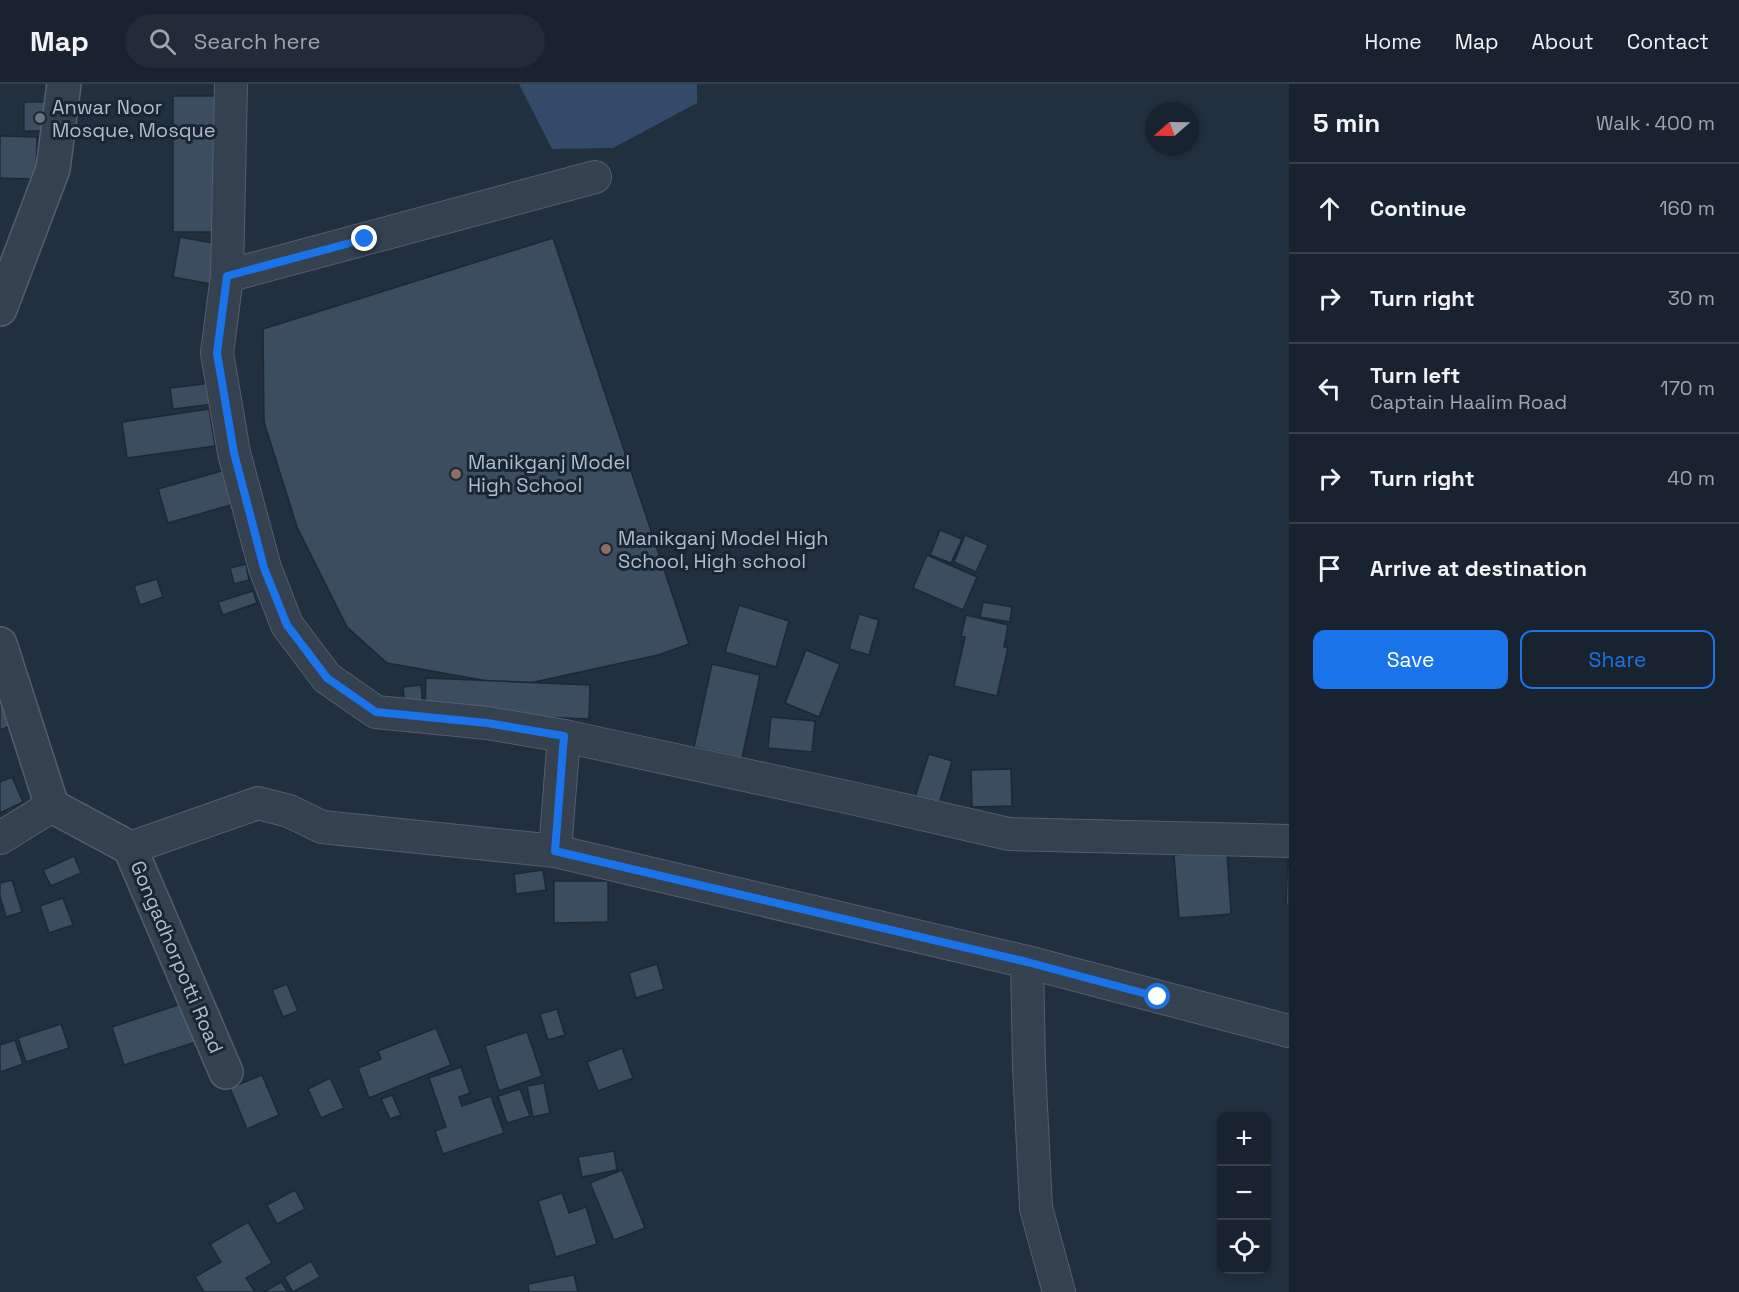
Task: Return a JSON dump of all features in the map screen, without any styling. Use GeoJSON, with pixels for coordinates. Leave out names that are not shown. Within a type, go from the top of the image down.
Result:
{"type":"FeatureCollection","features":[{"type":"Feature","properties":{"kind":"street"},"geometry":{"type":"LineString","coordinates":[[0,309],[53,169],[64,84]]}},
{"type":"Feature","properties":{"kind":"street"},"geometry":{"type":"LineString","coordinates":[[231,84],[227,276],[217,353],[234,453],[264,568],[287,625],[327,678],[376,712],[487,723],[564,746],[856,799],[1009,834],[1289,841]]}},
{"type":"Feature","properties":{"kind":"street"},"geometry":{"type":"LineString","coordinates":[[227,276],[595,177]]}},
{"type":"Feature","properties":{"kind":"street"},"geometry":{"type":"LineString","coordinates":[[0,644],[52,806],[0,838]]}},
{"type":"Feature","properties":{"kind":"street"},"geometry":{"type":"LineString","coordinates":[[555,842],[564,746]]}},
{"type":"Feature","properties":{"kind":"street"},"geometry":{"type":"LineString","coordinates":[[130,848],[258,803],[289,811],[322,827],[555,842],[1027,962],[1289,1032]]}},
{"type":"Feature","properties":{"kind":"street","name":"Gongadhorpotti Road"},"geometry":{"type":"LineString","coordinates":[[52,806],[130,848],[226,1072]]}},
{"type":"Feature","properties":{"kind":"street"},"geometry":{"type":"LineString","coordinates":[[1027,962],[1036,1208],[1059,1292]]}},
{"type":"Feature","properties":{"kind":"water"},"geometry":{"type":"Polygon","coordinates":[[[519,84],[697,84],[697,103],[613,148],[552,149],[519,84]]]}},
{"type":"Feature","properties":{"kind":"building"},"geometry":{"type":"Polygon","coordinates":[[[173,96],[215,96],[215,232],[173,232],[173,96]]]}},
{"type":"Feature","properties":{"kind":"building"},"geometry":{"type":"Polygon","coordinates":[[[24,102],[55,102],[55,131],[24,131],[24,102]]]}},
{"type":"Feature","properties":{"kind":"building"},"geometry":{"type":"Polygon","coordinates":[[[0,136],[37,137],[36,179],[0,178],[0,136]]]}},
{"type":"Feature","properties":{"kind":"building"},"geometry":{"type":"Polygon","coordinates":[[[180,237],[218,244],[211,284],[173,277],[180,237]]]}},
{"type":"Feature","properties":{"kind":"building","name":"Manikganj Model High School"},"geometry":{"type":"Polygon","coordinates":[[[553,238],[689,644],[658,655],[516,686],[387,663],[347,627],[297,527],[264,422],[263,329],[553,238]]]}},
{"type":"Feature","properties":{"kind":"building"},"geometry":{"type":"Polygon","coordinates":[[[212,383],[215,404],[173,409],[170,388],[212,383]]]}},
{"type":"Feature","properties":{"kind":"building"},"geometry":{"type":"Polygon","coordinates":[[[209,409],[215,446],[127,458],[122,422],[209,409]]]}},
{"type":"Feature","properties":{"kind":"building"},"geometry":{"type":"Polygon","coordinates":[[[225,470],[234,504],[168,523],[158,489],[225,470]]]}},
{"type":"Feature","properties":{"kind":"building"},"geometry":{"type":"Polygon","coordinates":[[[940,530],[962,539],[951,563],[930,555],[940,530]]]}},
{"type":"Feature","properties":{"kind":"building"},"geometry":{"type":"Polygon","coordinates":[[[965,535],[988,545],[976,572],[954,562],[965,535]]]}},
{"type":"Feature","properties":{"kind":"building"},"geometry":{"type":"Polygon","coordinates":[[[927,555],[977,577],[963,610],[913,588],[927,555]]]}},
{"type":"Feature","properties":{"kind":"building"},"geometry":{"type":"Polygon","coordinates":[[[246,564],[249,580],[234,584],[230,568],[246,564]]]}},
{"type":"Feature","properties":{"kind":"building"},"geometry":{"type":"Polygon","coordinates":[[[157,579],[163,597],[140,605],[134,586],[157,579]]]}},
{"type":"Feature","properties":{"kind":"building"},"geometry":{"type":"Polygon","coordinates":[[[253,591],[257,603],[223,615],[218,602],[253,591]]]}},
{"type":"Feature","properties":{"kind":"building"},"geometry":{"type":"Polygon","coordinates":[[[983,602],[1012,607],[1010,622],[980,617],[983,602]]]}},
{"type":"Feature","properties":{"kind":"building"},"geometry":{"type":"Polygon","coordinates":[[[739,605],[789,621],[776,667],[725,652],[739,605]]]}},
{"type":"Feature","properties":{"kind":"building"},"geometry":{"type":"Polygon","coordinates":[[[859,614],[879,620],[869,655],[849,649],[859,614]]]}},
{"type":"Feature","properties":{"kind":"building"},"geometry":{"type":"Polygon","coordinates":[[[966,615],[1008,625],[1004,647],[1008,648],[997,696],[954,686],[965,637],[961,636],[966,615]]]}},
{"type":"Feature","properties":{"kind":"building"},"geometry":{"type":"Polygon","coordinates":[[[806,650],[840,664],[819,717],[785,703],[806,650]]]}},
{"type":"Feature","properties":{"kind":"building"},"geometry":{"type":"Polygon","coordinates":[[[712,664],[760,675],[742,758],[694,747],[712,664]]]}},
{"type":"Feature","properties":{"kind":"building"},"geometry":{"type":"Polygon","coordinates":[[[426,678],[590,685],[589,719],[425,713],[426,678]]]}},
{"type":"Feature","properties":{"kind":"building"},"geometry":{"type":"Polygon","coordinates":[[[421,685],[423,707],[405,709],[403,687],[421,685]]]}},
{"type":"Feature","properties":{"kind":"building"},"geometry":{"type":"Polygon","coordinates":[[[10,697],[20,722],[0,730],[0,701],[10,697]]]}},
{"type":"Feature","properties":{"kind":"building"},"geometry":{"type":"Polygon","coordinates":[[[771,717],[815,721],[812,752],[768,748],[771,717]]]}},
{"type":"Feature","properties":{"kind":"building"},"geometry":{"type":"Polygon","coordinates":[[[929,754],[952,761],[939,804],[915,797],[929,754]]]}},
{"type":"Feature","properties":{"kind":"building"},"geometry":{"type":"Polygon","coordinates":[[[1011,769],[1012,806],[972,807],[971,770],[1011,769]]]}},
{"type":"Feature","properties":{"kind":"building"},"geometry":{"type":"Polygon","coordinates":[[[12,777],[23,802],[0,813],[0,782],[12,777]]]}},
{"type":"Feature","properties":{"kind":"building"},"geometry":{"type":"Polygon","coordinates":[[[1288,851],[1289,905],[1286,905],[1288,851]]]}},
{"type":"Feature","properties":{"kind":"building"},"geometry":{"type":"Polygon","coordinates":[[[1227,852],[1231,914],[1179,918],[1174,855],[1227,852]]]}},
{"type":"Feature","properties":{"kind":"building"},"geometry":{"type":"Polygon","coordinates":[[[74,856],[81,873],[51,886],[43,870],[74,856]]]}},
{"type":"Feature","properties":{"kind":"building"},"geometry":{"type":"Polygon","coordinates":[[[543,870],[546,890],[516,894],[514,874],[543,870]]]}},
{"type":"Feature","properties":{"kind":"building"},"geometry":{"type":"Polygon","coordinates":[[[12,880],[22,912],[6,917],[0,896],[0,883],[12,880]]]}},
{"type":"Feature","properties":{"kind":"building"},"geometry":{"type":"Polygon","coordinates":[[[554,881],[608,881],[608,922],[554,923],[554,881]]]}},
{"type":"Feature","properties":{"kind":"building"},"geometry":{"type":"Polygon","coordinates":[[[63,898],[73,925],[49,933],[40,906],[63,898]]]}},
{"type":"Feature","properties":{"kind":"building"},"geometry":{"type":"Polygon","coordinates":[[[657,964],[664,989],[636,998],[629,973],[657,964]]]}},
{"type":"Feature","properties":{"kind":"building"},"geometry":{"type":"Polygon","coordinates":[[[287,984],[298,1011],[283,1017],[272,990],[287,984]]]}},
{"type":"Feature","properties":{"kind":"building"},"geometry":{"type":"Polygon","coordinates":[[[193,1000],[205,1039],[124,1065],[112,1027],[193,1000]]]}},
{"type":"Feature","properties":{"kind":"building"},"geometry":{"type":"Polygon","coordinates":[[[557,1009],[565,1035],[548,1040],[540,1014],[557,1009]]]}},
{"type":"Feature","properties":{"kind":"building"},"geometry":{"type":"Polygon","coordinates":[[[61,1024],[69,1048],[26,1062],[18,1038],[61,1024]]]}},
{"type":"Feature","properties":{"kind":"building"},"geometry":{"type":"Polygon","coordinates":[[[436,1028],[451,1065],[369,1098],[358,1068],[381,1059],[378,1051],[436,1028]]]}},
{"type":"Feature","properties":{"kind":"building"},"geometry":{"type":"Polygon","coordinates":[[[527,1032],[542,1076],[499,1091],[485,1046],[527,1032]]]}},
{"type":"Feature","properties":{"kind":"building"},"geometry":{"type":"Polygon","coordinates":[[[15,1040],[23,1064],[0,1072],[0,1045],[15,1040]]]}},
{"type":"Feature","properties":{"kind":"building"},"geometry":{"type":"Polygon","coordinates":[[[622,1048],[633,1078],[598,1091],[587,1062],[622,1048]]]}},
{"type":"Feature","properties":{"kind":"building"},"geometry":{"type":"Polygon","coordinates":[[[461,1067],[470,1093],[459,1097],[462,1106],[491,1096],[504,1133],[443,1154],[435,1131],[446,1127],[429,1078],[461,1067]]]}},
{"type":"Feature","properties":{"kind":"building"},"geometry":{"type":"Polygon","coordinates":[[[262,1075],[279,1115],[247,1129],[230,1088],[262,1075]]]}},
{"type":"Feature","properties":{"kind":"building"},"geometry":{"type":"Polygon","coordinates":[[[330,1078],[344,1108],[321,1118],[308,1089],[330,1078]]]}},
{"type":"Feature","properties":{"kind":"building"},"geometry":{"type":"Polygon","coordinates":[[[544,1083],[550,1113],[533,1117],[527,1086],[544,1083]]]}},
{"type":"Feature","properties":{"kind":"building"},"geometry":{"type":"Polygon","coordinates":[[[520,1089],[530,1116],[507,1123],[498,1096],[520,1089]]]}},
{"type":"Feature","properties":{"kind":"building"},"geometry":{"type":"Polygon","coordinates":[[[392,1095],[401,1115],[390,1119],[381,1099],[392,1095]]]}},
{"type":"Feature","properties":{"kind":"building"},"geometry":{"type":"Polygon","coordinates":[[[614,1151],[617,1170],[582,1177],[578,1157],[614,1151]]]}},
{"type":"Feature","properties":{"kind":"building"},"geometry":{"type":"Polygon","coordinates":[[[622,1170],[645,1228],[614,1240],[590,1183],[622,1170]]]}},
{"type":"Feature","properties":{"kind":"building"},"geometry":{"type":"Polygon","coordinates":[[[295,1190],[305,1209],[277,1224],[267,1205],[295,1190]]]}},
{"type":"Feature","properties":{"kind":"building"},"geometry":{"type":"Polygon","coordinates":[[[562,1193],[569,1213],[586,1207],[597,1244],[556,1257],[538,1201],[562,1193]]]}},
{"type":"Feature","properties":{"kind":"building"},"geometry":{"type":"Polygon","coordinates":[[[248,1222],[272,1263],[246,1278],[255,1292],[204,1292],[195,1277],[221,1262],[210,1244],[248,1222]]]}},
{"type":"Feature","properties":{"kind":"building"},"geometry":{"type":"Polygon","coordinates":[[[311,1261],[320,1277],[293,1292],[284,1277],[311,1261]]]}},
{"type":"Feature","properties":{"kind":"building"},"geometry":{"type":"Polygon","coordinates":[[[574,1275],[578,1292],[529,1292],[528,1284],[574,1275]]]}},
{"type":"Feature","properties":{"kind":"building"},"geometry":{"type":"Polygon","coordinates":[[[281,1282],[288,1292],[264,1292],[281,1282]]]}},
{"type":"Feature","properties":{"kind":"place","name":"Anwar Noor Mosque, Mosque"},"geometry":{"type":"Point","coordinates":[40,118]}},
{"type":"Feature","properties":{"kind":"place","name":"Manikganj Model High School"},"geometry":{"type":"Point","coordinates":[456,474]}},
{"type":"Feature","properties":{"kind":"place","name":"Manikganj Model High School, High school"},"geometry":{"type":"Point","coordinates":[606,549]}},
{"type":"Feature","properties":{"kind":"route"},"geometry":{"type":"LineString","coordinates":[[365,239],[227,276],[217,353],[234,453],[264,568],[287,625],[327,678],[376,712],[487,723],[564,736],[555,851],[1027,962],[1158,997]]}}]}
